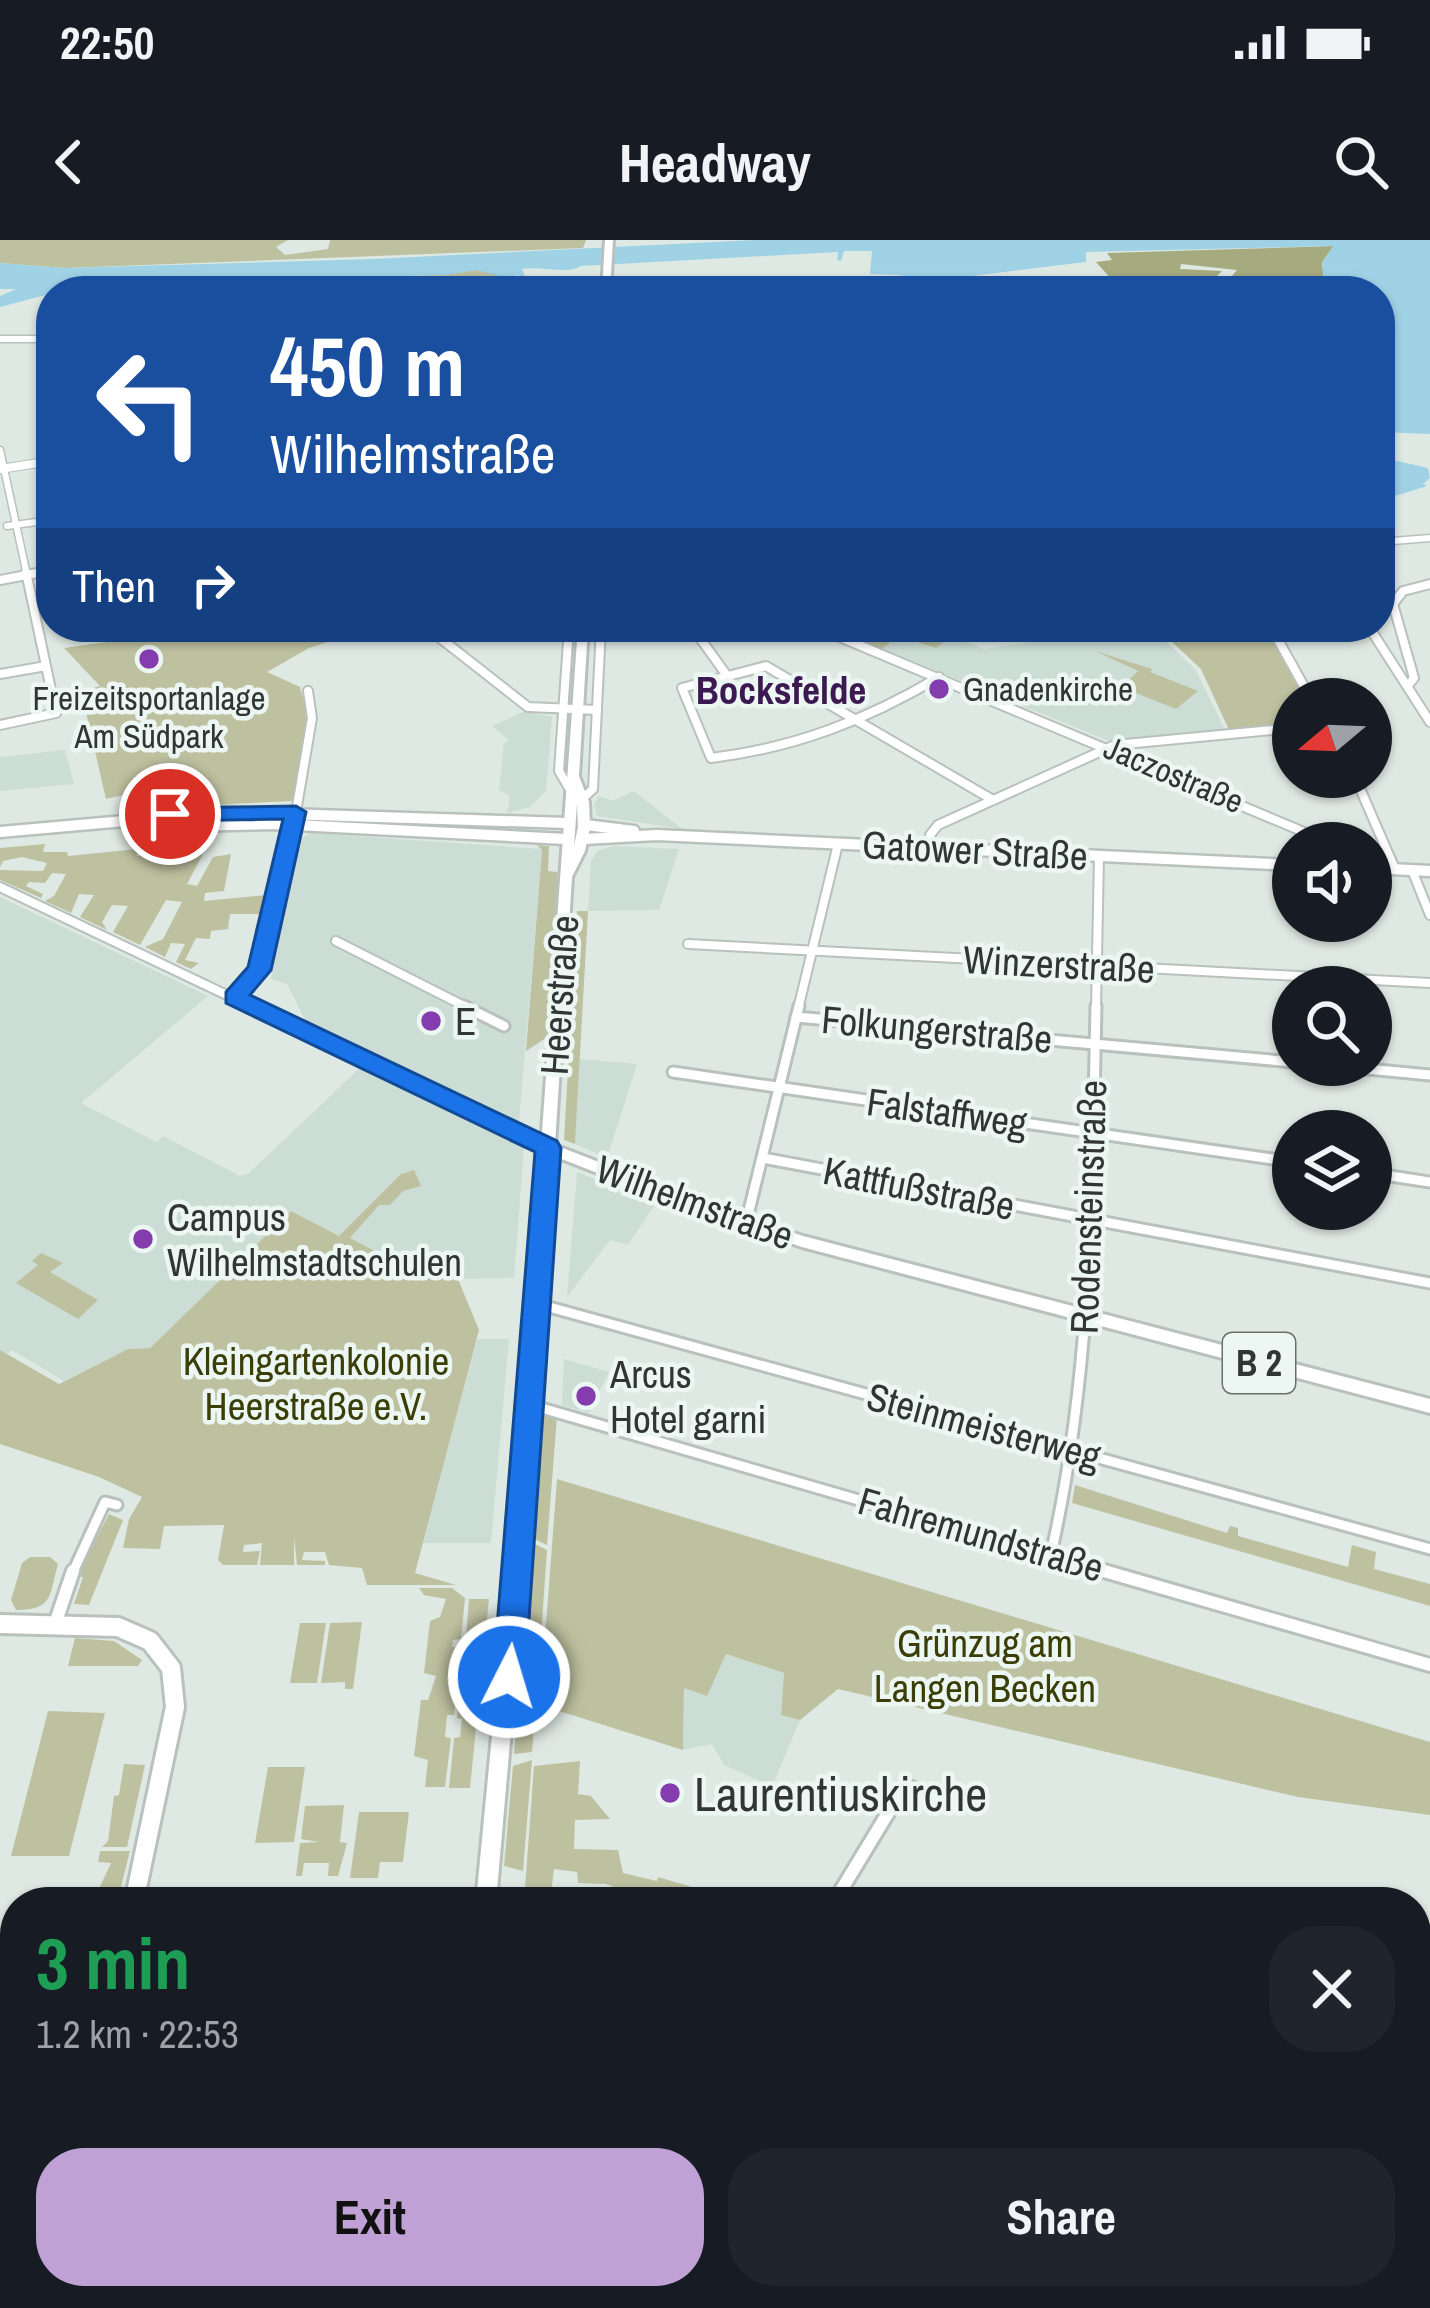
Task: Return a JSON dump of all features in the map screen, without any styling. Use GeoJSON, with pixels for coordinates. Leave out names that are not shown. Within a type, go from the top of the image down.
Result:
{"type":"FeatureCollection","features":[{"type":"Feature","properties":{"kind":"main road"},"geometry":{"type":"LineString","coordinates":[[607,276],[609,240]]}},
{"type":"Feature","properties":{"kind":"main road"},"geometry":{"type":"LineString","coordinates":[[2,469],[36,463]]}},
{"type":"Feature","properties":{"kind":"main road","name":"Heerstraße"},"geometry":{"type":"LineString","coordinates":[[567,877],[585,832],[576,793],[570,711],[581,642]]}},
{"type":"Feature","properties":{"kind":"main road","name":"Heerstraße"},"geometry":{"type":"LineString","coordinates":[[487,1887],[531,1405],[567,823],[576,793]]}},
{"type":"Feature","properties":{"kind":"main road","name":"Gatower Straße"},"geometry":{"type":"LineString","coordinates":[[294,818],[566,839],[585,832],[1272,864]]}},
{"type":"Feature","properties":{"kind":"main road","name":"Gatower Straße"},"geometry":{"type":"LineString","coordinates":[[0,836],[294,818],[567,823],[585,832]]}},
{"type":"Feature","properties":{"kind":"main road"},"geometry":{"type":"LineString","coordinates":[[1392,869],[1430,871]]}},
{"type":"Feature","properties":{"kind":"main road","name":"Wilhelmstraße"},"geometry":{"type":"LineString","coordinates":[[548,1148],[746,1223],[1430,1406]]}},
{"type":"Feature","properties":{"kind":"main road"},"geometry":{"type":"LineString","coordinates":[[0,1624],[132,1630],[157,1647],[171,1668],[175,1707],[137,1887]]}},
{"type":"Feature","properties":{"kind":"street"},"geometry":{"type":"LineString","coordinates":[[0,339],[36,339]]}},
{"type":"Feature","properties":{"kind":"street"},"geometry":{"type":"LineString","coordinates":[[0,450],[12,526],[36,603]]}},
{"type":"Feature","properties":{"kind":"street"},"geometry":{"type":"LineString","coordinates":[[12,526],[36,522]]}},
{"type":"Feature","properties":{"kind":"street"},"geometry":{"type":"LineString","coordinates":[[1395,541],[1430,538]]}},
{"type":"Feature","properties":{"kind":"street"},"geometry":{"type":"LineString","coordinates":[[0,580],[36,572]]}},
{"type":"Feature","properties":{"kind":"street"},"geometry":{"type":"LineString","coordinates":[[1395,601],[1403,591],[1430,584]]}},
{"type":"Feature","properties":{"kind":"street"},"geometry":{"type":"LineString","coordinates":[[1395,610],[1411,662],[1414,679],[1409,684]]}},
{"type":"Feature","properties":{"kind":"street"},"geometry":{"type":"LineString","coordinates":[[0,725],[53,715],[44,642]]}},
{"type":"Feature","properties":{"kind":"street"},"geometry":{"type":"LineString","coordinates":[[445,642],[524,705],[597,710]]}},
{"type":"Feature","properties":{"kind":"street","name":"Heerstraße"},"geometry":{"type":"LineString","coordinates":[[569,642],[570,711]]}},
{"type":"Feature","properties":{"kind":"street","name":"Heerstraße"},"geometry":{"type":"LineString","coordinates":[[576,793],[593,787],[601,642]]}},
{"type":"Feature","properties":{"kind":"street"},"geometry":{"type":"LineString","coordinates":[[703,642],[728,677]]}},
{"type":"Feature","properties":{"kind":"street","name":"Jaczostraße"},"geometry":{"type":"LineString","coordinates":[[855,642],[1281,822]]}},
{"type":"Feature","properties":{"kind":"street"},"geometry":{"type":"LineString","coordinates":[[1279,642],[1299,678]]}},
{"type":"Feature","properties":{"kind":"street"},"geometry":{"type":"LineString","coordinates":[[1380,642],[1430,722]]}},
{"type":"Feature","properties":{"kind":"street"},"geometry":{"type":"LineString","coordinates":[[0,674],[46,666]]}},
{"type":"Feature","properties":{"kind":"street"},"geometry":{"type":"LineString","coordinates":[[939,677],[853,722],[794,745],[712,758],[683,686],[766,666],[853,722],[993,800]]}},
{"type":"Feature","properties":{"kind":"street"},"geometry":{"type":"LineString","coordinates":[[234,997],[259,970],[312,718],[308,691]]}},
{"type":"Feature","properties":{"kind":"street"},"geometry":{"type":"LineString","coordinates":[[930,848],[930,835],[938,825],[1108,747],[1272,730]]}},
{"type":"Feature","properties":{"kind":"street"},"geometry":{"type":"LineString","coordinates":[[1364,798],[1395,869]]}},
{"type":"Feature","properties":{"kind":"street"},"geometry":{"type":"LineString","coordinates":[[746,1223],[838,844]]}},
{"type":"Feature","properties":{"kind":"street","name":"Rodensteinstraße"},"geometry":{"type":"LineString","coordinates":[[1051,1554],[1067,1483],[1088,1317],[1099,856]]}},
{"type":"Feature","properties":{"kind":"street"},"geometry":{"type":"LineString","coordinates":[[1412,870],[1430,915]]}},
{"type":"Feature","properties":{"kind":"street","name":"Wilhelmstraße"},"geometry":{"type":"LineString","coordinates":[[0,887],[548,1148]]}},
{"type":"Feature","properties":{"kind":"street"},"geometry":{"type":"LineString","coordinates":[[337,941],[504,1026]]}},
{"type":"Feature","properties":{"kind":"street","name":"Winzerstraße"},"geometry":{"type":"LineString","coordinates":[[688,944],[1430,983]]}},
{"type":"Feature","properties":{"kind":"street","name":"Folkungerstraße"},"geometry":{"type":"LineString","coordinates":[[796,1017],[1272,1060]]}},
{"type":"Feature","properties":{"kind":"street"},"geometry":{"type":"LineString","coordinates":[[1392,1071],[1430,1075]]}},
{"type":"Feature","properties":{"kind":"street","name":"Falstaffweg"},"geometry":{"type":"LineString","coordinates":[[673,1072],[1272,1159]]}},
{"type":"Feature","properties":{"kind":"street","name":"Kattfußstraße"},"geometry":{"type":"LineString","coordinates":[[763,1158],[1430,1283]]}},
{"type":"Feature","properties":{"kind":"street"},"geometry":{"type":"LineString","coordinates":[[1392,1176],[1430,1182]]}},
{"type":"Feature","properties":{"kind":"street","name":"Steinmeisterweg"},"geometry":{"type":"LineString","coordinates":[[538,1304],[1430,1549]]}},
{"type":"Feature","properties":{"kind":"street","name":"Fahremundstraße"},"geometry":{"type":"LineString","coordinates":[[531,1405],[1430,1665]]}},
{"type":"Feature","properties":{"kind":"street"},"geometry":{"type":"LineString","coordinates":[[55,1624],[94,1520],[105,1502],[117,1505]]}},
{"type":"Feature","properties":{"kind":"street"},"geometry":{"type":"LineString","coordinates":[[843,1887],[891,1808],[912,1789]]}},
{"type":"Feature","properties":{"kind":"shaded area"},"geometry":{"type":"Polygon","coordinates":[[[891,642],[935,648],[943,642],[966,642],[984,649],[1032,642],[1167,642],[1195,669],[1225,730],[1109,741],[882,649],[891,642]]]}},
{"type":"Feature","properties":{"kind":"shaded area"},"geometry":{"type":"Polygon","coordinates":[[[525,711],[552,717],[546,791],[530,807],[507,813],[510,796],[499,790],[504,743],[509,740],[492,726],[525,711]]]}},
{"type":"Feature","properties":{"kind":"shaded area"},"geometry":{"type":"Polygon","coordinates":[[[65,750],[74,784],[0,791],[0,757],[65,750]]]}},
{"type":"Feature","properties":{"kind":"shaded area"},"geometry":{"type":"Polygon","coordinates":[[[634,791],[682,829],[597,816],[594,804],[599,796],[612,801],[634,791]]]}},
{"type":"Feature","properties":{"kind":"shaded area"},"geometry":{"type":"Polygon","coordinates":[[[310,833],[542,849],[519,1123],[512,1126],[308,1026],[287,984],[271,979],[286,895],[303,837],[310,833]]]}},
{"type":"Feature","properties":{"kind":"shaded area"},"geometry":{"type":"Polygon","coordinates":[[[613,846],[679,849],[659,910],[588,911],[591,862],[597,851],[613,846]]]}},
{"type":"Feature","properties":{"kind":"shaded area"},"geometry":{"type":"Polygon","coordinates":[[[0,897],[208,996],[81,1103],[156,1142],[163,1136],[240,1176],[249,1173],[363,1065],[524,1148],[514,1278],[458,1279],[446,1292],[291,1211],[150,1348],[128,1349],[64,1381],[12,1350],[7,1354],[0,1350],[0,897]]]}},
{"type":"Feature","properties":{"kind":"shaded area"},"geometry":{"type":"Polygon","coordinates":[[[580,1059],[637,1064],[607,1158],[575,1144],[580,1059]]]}},
{"type":"Feature","properties":{"kind":"shaded area"},"geometry":{"type":"Polygon","coordinates":[[[577,1172],[655,1204],[628,1245],[610,1240],[567,1297],[577,1172]]]}},
{"type":"Feature","properties":{"kind":"shaded area"},"geometry":{"type":"Polygon","coordinates":[[[477,1339],[509,1339],[491,1543],[423,1543],[477,1339]]]}},
{"type":"Feature","properties":{"kind":"shaded area"},"geometry":{"type":"Polygon","coordinates":[[[564,1359],[609,1372],[589,1413],[562,1405],[564,1359]]]}},
{"type":"Feature","properties":{"kind":"shaded area"},"geometry":{"type":"Polygon","coordinates":[[[725,1654],[784,1673],[781,1715],[800,1720],[772,1786],[724,1765],[712,1744],[683,1750],[684,1687],[725,1654]]]}},
{"type":"Feature","properties":{"kind":"green space"},"geometry":{"type":"Polygon","coordinates":[[[0,240],[288,240],[276,247],[285,255],[328,249],[330,240],[586,240],[583,248],[65,268],[0,263],[0,240]]]}},
{"type":"Feature","properties":{"kind":"green space"},"geometry":{"type":"Polygon","coordinates":[[[1334,246],[1322,263],[1323,276],[1232,276],[1237,270],[1181,264],[1180,269],[1222,271],[1217,276],[1109,276],[1096,262],[1112,260],[1107,253],[1334,246]]]}},
{"type":"Feature","properties":{"kind":"green space"},"geometry":{"type":"Polygon","coordinates":[[[492,270],[500,276],[412,276],[492,270]]]}},
{"type":"Feature","properties":{"kind":"green space"},"geometry":{"type":"Polygon","coordinates":[[[107,642],[328,642],[267,672],[300,687],[308,718],[292,801],[149,808],[145,790],[106,799],[85,708],[66,711],[65,702],[94,697],[93,688],[100,686],[64,648],[107,642]]]}},
{"type":"Feature","properties":{"kind":"green space"},"geometry":{"type":"Polygon","coordinates":[[[865,642],[891,642],[882,649],[865,642]]]}},
{"type":"Feature","properties":{"kind":"green space"},"geometry":{"type":"Polygon","coordinates":[[[1172,642],[1275,642],[1295,678],[1272,678],[1272,727],[1229,730],[1201,669],[1172,642]]]}},
{"type":"Feature","properties":{"kind":"green space"},"geometry":{"type":"Polygon","coordinates":[[[1095,651],[1152,669],[1150,672],[1198,691],[1176,709],[1121,687],[1138,671],[1095,651]]]}},
{"type":"Feature","properties":{"kind":"green space"},"geometry":{"type":"Polygon","coordinates":[[[45,844],[43,852],[67,852],[68,856],[137,849],[137,856],[203,854],[187,884],[197,886],[213,857],[231,854],[224,891],[205,893],[204,901],[267,895],[263,914],[230,914],[228,929],[211,931],[210,939],[196,938],[185,960],[199,963],[191,969],[176,962],[185,944],[171,943],[165,957],[145,947],[163,939],[182,902],[166,900],[140,945],[113,932],[128,906],[112,905],[102,922],[107,930],[80,917],[94,895],[79,894],[71,913],[45,901],[54,896],[66,874],[52,873],[45,883],[29,882],[26,886],[43,894],[41,898],[0,880],[0,870],[43,871],[47,863],[22,857],[3,861],[0,867],[0,848],[45,844]]]}},
{"type":"Feature","properties":{"kind":"green space"},"geometry":{"type":"Polygon","coordinates":[[[537,845],[549,846],[548,871],[557,872],[559,889],[549,1036],[526,1051],[542,850],[537,845]]]}},
{"type":"Feature","properties":{"kind":"green space"},"geometry":{"type":"Polygon","coordinates":[[[577,911],[588,911],[575,1144],[564,1140],[577,911]]]}},
{"type":"Feature","properties":{"kind":"green space","name":"Kleingartenkolonie Heerstraße e.V."},"geometry":{"type":"Polygon","coordinates":[[[414,1170],[421,1186],[403,1191],[390,1205],[379,1205],[350,1238],[420,1275],[458,1279],[479,1330],[415,1573],[456,1585],[367,1585],[362,1568],[329,1565],[325,1552],[304,1552],[302,1560],[325,1561],[325,1565],[297,1565],[294,1537],[294,1565],[260,1565],[262,1543],[244,1545],[243,1552],[260,1551],[257,1565],[223,1565],[218,1560],[224,1525],[164,1526],[160,1549],[123,1548],[129,1519],[142,1497],[99,1477],[0,1444],[0,1350],[59,1384],[128,1349],[150,1348],[291,1211],[339,1236],[401,1174],[414,1170]]]}},
{"type":"Feature","properties":{"kind":"green space"},"geometry":{"type":"Polygon","coordinates":[[[41,1253],[63,1263],[50,1272],[98,1300],[78,1319],[16,1283],[38,1265],[32,1261],[41,1253]]]}},
{"type":"Feature","properties":{"kind":"green space"},"geometry":{"type":"Polygon","coordinates":[[[546,1413],[557,1416],[547,1545],[530,1537],[540,1420],[546,1413]]]}},
{"type":"Feature","properties":{"kind":"green space","name":"Grünzug am Langen Becken"},"geometry":{"type":"Polygon","coordinates":[[[557,1479],[1430,1742],[1430,1815],[1298,1797],[838,1689],[800,1720],[781,1715],[784,1673],[726,1654],[707,1696],[684,1688],[683,1750],[540,1705],[557,1479]]]}},
{"type":"Feature","properties":{"kind":"green space"},"geometry":{"type":"Polygon","coordinates":[[[1075,1485],[1227,1533],[1230,1526],[1238,1528],[1238,1536],[1348,1567],[1352,1545],[1376,1552],[1374,1569],[1430,1584],[1430,1606],[1072,1503],[1075,1485]]]}},
{"type":"Feature","properties":{"kind":"green space"},"geometry":{"type":"Polygon","coordinates":[[[109,1514],[123,1520],[89,1605],[74,1604],[83,1577],[77,1576],[109,1514]]]}},
{"type":"Feature","properties":{"kind":"green space"},"geometry":{"type":"Polygon","coordinates":[[[531,1542],[547,1550],[541,1636],[524,1634],[531,1542]]]}},
{"type":"Feature","properties":{"kind":"green space"},"geometry":{"type":"Polygon","coordinates":[[[30,1557],[50,1557],[58,1564],[53,1584],[44,1604],[16,1610],[11,1600],[22,1563],[30,1557]]]}},
{"type":"Feature","properties":{"kind":"green space"},"geometry":{"type":"Polygon","coordinates":[[[419,1588],[452,1588],[465,1598],[461,1639],[453,1640],[452,1647],[461,1647],[454,1715],[447,1715],[445,1737],[451,1738],[445,1787],[425,1787],[428,1760],[414,1756],[421,1700],[428,1700],[436,1676],[424,1673],[430,1621],[440,1617],[446,1599],[424,1595],[419,1588]]]}},
{"type":"Feature","properties":{"kind":"green space"},"geometry":{"type":"Polygon","coordinates":[[[469,1599],[489,1599],[470,1788],[449,1788],[454,1738],[460,1737],[462,1719],[457,1718],[464,1652],[469,1652],[471,1639],[466,1638],[469,1599]]]}},
{"type":"Feature","properties":{"kind":"green space"},"geometry":{"type":"Polygon","coordinates":[[[362,1622],[353,1689],[345,1689],[345,1682],[321,1683],[330,1623],[362,1622]]]}},
{"type":"Feature","properties":{"kind":"green space"},"geometry":{"type":"Polygon","coordinates":[[[300,1623],[326,1623],[317,1683],[290,1683],[300,1623]]]}},
{"type":"Feature","properties":{"kind":"green space"},"geometry":{"type":"Polygon","coordinates":[[[75,1638],[114,1641],[142,1660],[138,1666],[68,1666],[75,1638]]]}},
{"type":"Feature","properties":{"kind":"green space"},"geometry":{"type":"Polygon","coordinates":[[[523,1638],[540,1641],[532,1752],[514,1754],[523,1638]]]}},
{"type":"Feature","properties":{"kind":"green space"},"geometry":{"type":"Polygon","coordinates":[[[48,1711],[105,1713],[69,1856],[11,1856],[48,1711]]]}},
{"type":"Feature","properties":{"kind":"green space"},"geometry":{"type":"Polygon","coordinates":[[[532,1760],[523,1871],[504,1866],[513,1766],[532,1760]]]}},
{"type":"Feature","properties":{"kind":"green space"},"geometry":{"type":"Polygon","coordinates":[[[580,1761],[578,1794],[591,1796],[610,1819],[575,1820],[574,1849],[618,1850],[623,1873],[692,1887],[578,1883],[577,1872],[554,1869],[552,1887],[525,1887],[534,1766],[580,1761]]]}},
{"type":"Feature","properties":{"kind":"green space"},"geometry":{"type":"Polygon","coordinates":[[[124,1764],[145,1765],[127,1847],[102,1847],[108,1841],[124,1764]]]}},
{"type":"Feature","properties":{"kind":"green space"},"geometry":{"type":"Polygon","coordinates":[[[268,1767],[305,1767],[294,1842],[255,1843],[268,1767]]]}},
{"type":"Feature","properties":{"kind":"green space"},"geometry":{"type":"Polygon","coordinates":[[[344,1805],[340,1842],[347,1843],[338,1876],[328,1876],[329,1863],[304,1863],[302,1876],[296,1876],[300,1843],[319,1842],[301,1839],[305,1806],[344,1805]]]}},
{"type":"Feature","properties":{"kind":"green space"},"geometry":{"type":"Polygon","coordinates":[[[359,1812],[409,1812],[403,1862],[380,1862],[378,1878],[350,1878],[359,1812]]]}},
{"type":"Feature","properties":{"kind":"green space"},"geometry":{"type":"Polygon","coordinates":[[[100,1851],[130,1851],[121,1887],[100,1887],[111,1863],[98,1862],[100,1851]]]}},
{"type":"Feature","properties":{"kind":"water"},"geometry":{"type":"Polygon","coordinates":[[[754,240],[1430,240],[1430,434],[1395,433],[1395,276],[1323,276],[1322,262],[1333,246],[1086,252],[1086,262],[971,276],[870,274],[872,251],[844,251],[841,261],[838,252],[522,269],[525,276],[476,270],[402,276],[36,276],[36,298],[0,307],[0,296],[16,289],[0,289],[0,263],[65,268],[754,240]]]}},
{"type":"Feature","properties":{"kind":"water"},"geometry":{"type":"Polygon","coordinates":[[[1395,460],[1428,468],[1430,478],[1423,484],[1427,486],[1395,496],[1395,460]]]}},
{"type":"Feature","properties":{"kind":"place","name":"Freizeitsportanlage Am Südpark"},"geometry":{"type":"Point","coordinates":[149,659]}},
{"type":"Feature","properties":{"kind":"place","name":"Gnadenkirche"},"geometry":{"type":"Point","coordinates":[939,689]}},
{"type":"Feature","properties":{"kind":"place","name":"E"},"geometry":{"type":"Point","coordinates":[431,1021]}},
{"type":"Feature","properties":{"kind":"place","name":"Campus Wilhelmstadtschulen"},"geometry":{"type":"Point","coordinates":[143,1239]}},
{"type":"Feature","properties":{"kind":"place","name":"Arcus Hotel garni"},"geometry":{"type":"Point","coordinates":[586,1396]}},
{"type":"Feature","properties":{"kind":"place","name":"Laurentiuskirche"},"geometry":{"type":"Point","coordinates":[670,1793]}},
{"type":"Feature","properties":{"kind":"district","name":"Bocksfelde"},"geometry":{"type":"Point","coordinates":[781,690]}},
{"type":"Feature","properties":{"kind":"route"},"geometry":{"type":"LineString","coordinates":[[170,814],[296,812],[259,970],[234,997],[548,1148],[509,1677]]}}]}
